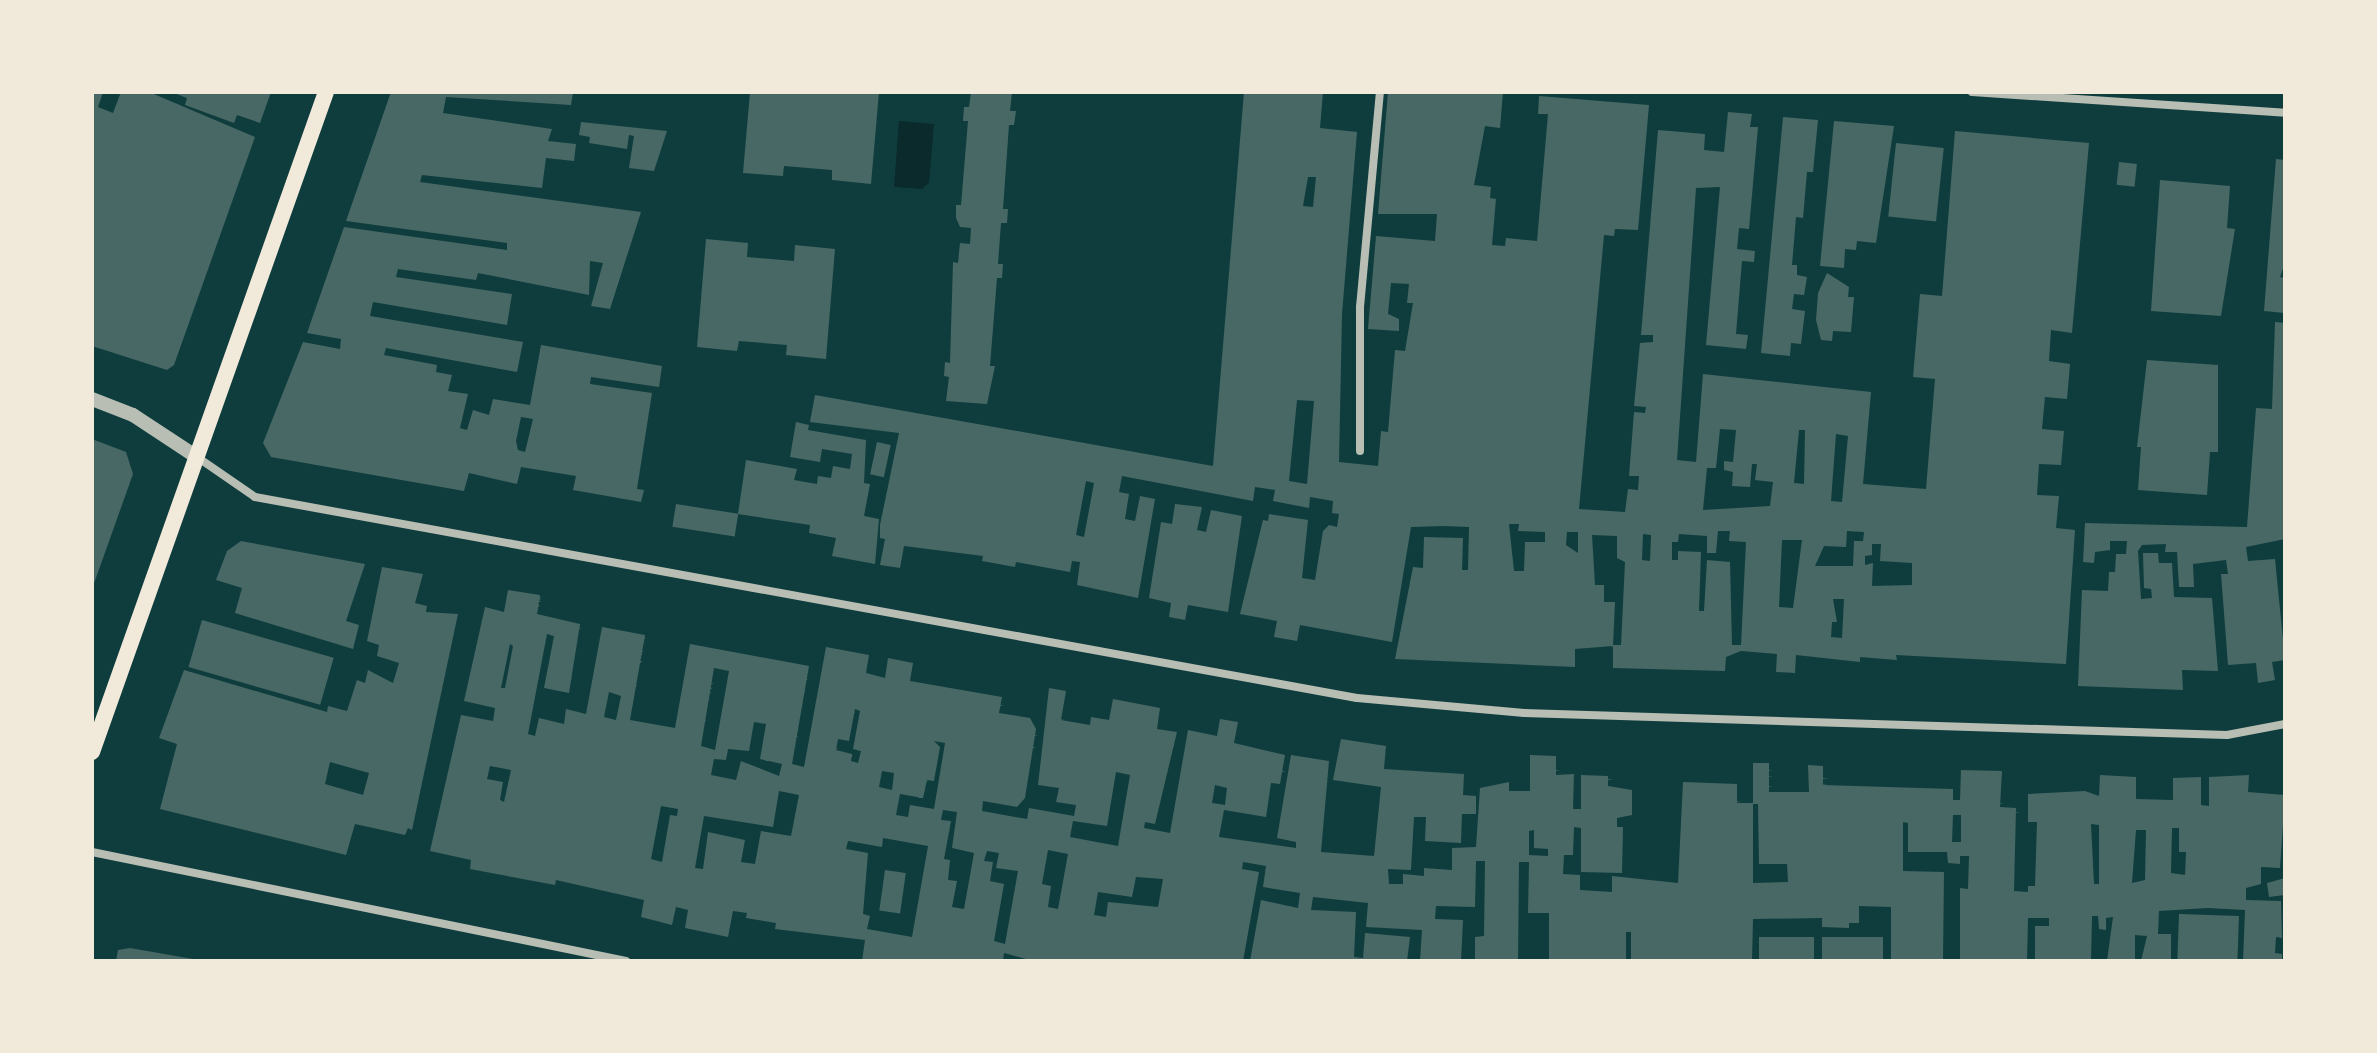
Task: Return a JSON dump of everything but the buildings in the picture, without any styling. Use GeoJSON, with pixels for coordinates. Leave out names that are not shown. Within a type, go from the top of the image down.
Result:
{"type":"FeatureCollection","features":[{"type":"Feature","properties":{"kind":"main road"},"geometry":{"type":"LineString","coordinates":[[92,752],[326,92]]}},
{"type":"Feature","properties":{"kind":"street"},"geometry":{"type":"LineString","coordinates":[[1360,451],[1360,307],[1380,92]]}},
{"type":"Feature","properties":{"kind":"street"},"geometry":{"type":"LineString","coordinates":[[1972,92],[2285,113]]}},
{"type":"Feature","properties":{"kind":"street"},"geometry":{"type":"LineString","coordinates":[[92,399],[133,415],[255,497],[1357,698],[1524,713],[2211,734],[2285,724]]}},
{"type":"Feature","properties":{"kind":"street"},"geometry":{"type":"LineString","coordinates":[[92,852],[626,961]]}},
{"type":"Feature","properties":{"kind":"water"},"geometry":{"type":"Polygon","coordinates":[[[899,121],[934,124],[929,183],[922,189],[894,187],[899,121]]]}}]}
